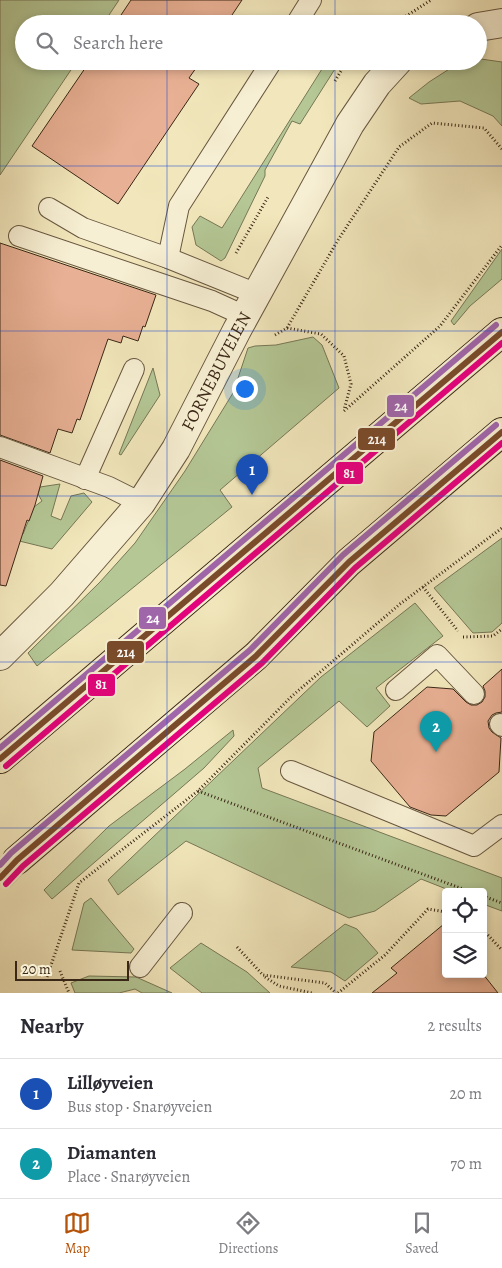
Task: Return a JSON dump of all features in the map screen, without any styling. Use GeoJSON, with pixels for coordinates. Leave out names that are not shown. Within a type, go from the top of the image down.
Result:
{"type":"FeatureCollection","features":[{"type":"Feature","properties":{"kind":"main road"},"geometry":{"type":"LineString","coordinates":[[0,759],[502,332]]}},
{"type":"Feature","properties":{"kind":"main road"},"geometry":{"type":"LineString","coordinates":[[17,860],[256,656],[349,562],[502,432]]}},
{"type":"Feature","properties":{"kind":"street"},"geometry":{"type":"LineString","coordinates":[[487,26],[502,23]]}},
{"type":"Feature","properties":{"kind":"street","name":"FORNEBUVEIEN"},"geometry":{"type":"LineString","coordinates":[[0,656],[62,594],[141,503],[176,449],[246,313],[350,124],[377,84],[390,70]]}},
{"type":"Feature","properties":{"kind":"lane"},"geometry":{"type":"LineString","coordinates":[[302,15],[311,0]]}},
{"type":"Feature","properties":{"kind":"lane"},"geometry":{"type":"LineString","coordinates":[[168,258],[180,206],[266,70]]}},
{"type":"Feature","properties":{"kind":"lane"},"geometry":{"type":"LineString","coordinates":[[49,208],[83,228],[168,258],[246,313]]}},
{"type":"Feature","properties":{"kind":"lane"},"geometry":{"type":"LineString","coordinates":[[19,236],[246,313]]}},
{"type":"Feature","properties":{"kind":"lane"},"geometry":{"type":"LineString","coordinates":[[85,479],[134,369]]}},
{"type":"Feature","properties":{"kind":"lane"},"geometry":{"type":"LineString","coordinates":[[0,446],[108,487],[141,503]]}},
{"type":"Feature","properties":{"kind":"lane"},"geometry":{"type":"LineString","coordinates":[[396,690],[437,656],[474,694]]}},
{"type":"Feature","properties":{"kind":"lane"},"geometry":{"type":"LineString","coordinates":[[291,771],[474,846],[502,825]]}},
{"type":"Feature","properties":{"kind":"lane"},"geometry":{"type":"LineString","coordinates":[[140,967],[182,913]]}},
{"type":"Feature","properties":{"kind":"path"},"geometry":{"type":"LineString","coordinates":[[408,15],[431,0]]}},
{"type":"Feature","properties":{"kind":"path"},"geometry":{"type":"LineString","coordinates":[[246,313],[267,340],[287,328],[338,240],[399,148],[432,122],[484,128],[502,149]]}},
{"type":"Feature","properties":{"kind":"path"},"geometry":{"type":"LineString","coordinates":[[287,328],[321,334],[344,356],[351,384],[344,411],[440,326],[502,245]]}},
{"type":"Feature","properties":{"kind":"path"},"geometry":{"type":"LineString","coordinates":[[47,977],[79,883],[198,791],[299,690],[400,604],[502,528]]}},
{"type":"Feature","properties":{"kind":"path"},"geometry":{"type":"LineString","coordinates":[[462,637],[492,636],[502,629]]}},
{"type":"Feature","properties":{"kind":"path"},"geometry":{"type":"LineString","coordinates":[[198,791],[460,888]]}},
{"type":"Feature","properties":{"kind":"path"},"geometry":{"type":"LineString","coordinates":[[487,897],[502,903]]}},
{"type":"Feature","properties":{"kind":"path"},"geometry":{"type":"LineString","coordinates":[[263,975],[325,983],[337,993],[385,955],[428,909],[442,911]]}},
{"type":"Feature","properties":{"kind":"path"},"geometry":{"type":"LineString","coordinates":[[486,933],[502,950]]}},
{"type":"Feature","properties":{"kind":"path"},"geometry":{"type":"LineString","coordinates":[[237,947],[263,975],[279,986],[312,993]]}},
{"type":"Feature","properties":{"kind":"path"},"geometry":{"type":"LineString","coordinates":[[60,971],[69,993]]}},
{"type":"Feature","properties":{"kind":"green space"},"geometry":{"type":"Polygon","coordinates":[[[0,0],[119,0],[109,15],[15,15],[15,70],[71,70],[0,175],[0,0]]]}},
{"type":"Feature","properties":{"kind":"green space"},"geometry":{"type":"Polygon","coordinates":[[[487,60],[502,62],[502,126],[493,116],[460,101],[421,104],[409,98],[448,70],[487,70],[487,60]]]}},
{"type":"Feature","properties":{"kind":"green space"},"geometry":{"type":"Polygon","coordinates":[[[321,70],[334,70],[300,124],[292,121],[265,170],[265,176],[225,258],[221,261],[196,245],[192,227],[200,216],[222,228],[321,70]]]}},
{"type":"Feature","properties":{"kind":"green space"},"geometry":{"type":"Polygon","coordinates":[[[502,249],[502,279],[470,306],[454,325],[451,321],[502,249]]]}},
{"type":"Feature","properties":{"kind":"green space"},"geometry":{"type":"Polygon","coordinates":[[[313,337],[322,345],[339,388],[220,490],[232,507],[37,666],[28,653],[100,582],[135,543],[185,471],[233,393],[248,348],[276,345],[313,337]]]}},
{"type":"Feature","properties":{"kind":"green space"},"geometry":{"type":"Polygon","coordinates":[[[153,368],[160,395],[121,455],[119,454],[153,368]]]}},
{"type":"Feature","properties":{"kind":"green space"},"geometry":{"type":"Polygon","coordinates":[[[60,484],[51,516],[61,520],[71,496],[84,493],[92,502],[52,549],[7,538],[9,530],[23,534],[34,507],[42,501],[38,494],[40,487],[60,484]]]}},
{"type":"Feature","properties":{"kind":"green space"},"geometry":{"type":"Polygon","coordinates":[[[502,538],[502,623],[492,632],[473,633],[434,588],[502,538]]]}},
{"type":"Feature","properties":{"kind":"green space"},"geometry":{"type":"Polygon","coordinates":[[[415,603],[443,636],[376,688],[390,706],[367,727],[339,701],[258,768],[262,788],[502,878],[502,911],[487,905],[487,888],[444,888],[421,879],[375,911],[349,918],[186,841],[118,895],[108,880],[321,677],[415,603]]]}},
{"type":"Feature","properties":{"kind":"green space"},"geometry":{"type":"Polygon","coordinates":[[[233,730],[234,736],[204,768],[52,899],[44,890],[109,826],[233,730]]]}},
{"type":"Feature","properties":{"kind":"green space"},"geometry":{"type":"Polygon","coordinates":[[[91,898],[134,949],[131,953],[72,950],[84,903],[91,898]]]}},
{"type":"Feature","properties":{"kind":"green space"},"geometry":{"type":"Polygon","coordinates":[[[345,924],[357,929],[378,953],[345,981],[331,972],[291,967],[345,924]]]}},
{"type":"Feature","properties":{"kind":"green space"},"geometry":{"type":"Polygon","coordinates":[[[201,943],[247,972],[270,993],[202,993],[170,968],[201,943]]]}},
{"type":"Feature","properties":{"kind":"green space"},"geometry":{"type":"Polygon","coordinates":[[[89,976],[136,977],[172,993],[142,993],[135,989],[119,993],[75,993],[71,983],[89,976]]]}},
{"type":"Feature","properties":{"kind":"building"},"geometry":{"type":"Polygon","coordinates":[[[131,0],[242,0],[232,15],[121,15],[131,0]]]}},
{"type":"Feature","properties":{"kind":"building"},"geometry":{"type":"Polygon","coordinates":[[[84,70],[195,70],[189,78],[199,84],[118,204],[32,146],[84,70]]]}},
{"type":"Feature","properties":{"kind":"building"},"geometry":{"type":"Polygon","coordinates":[[[0,243],[156,295],[138,341],[123,336],[121,343],[108,339],[80,420],[77,419],[72,433],[58,429],[50,453],[0,435],[0,243]]]}},
{"type":"Feature","properties":{"kind":"building"},"geometry":{"type":"Polygon","coordinates":[[[0,460],[43,476],[35,505],[29,521],[27,520],[6,586],[0,585],[0,460]]]}},
{"type":"Feature","properties":{"kind":"building"},"geometry":{"type":"Polygon","coordinates":[[[502,669],[502,712],[492,715],[488,721],[492,732],[501,738],[499,772],[446,816],[431,815],[410,807],[371,761],[374,732],[427,687],[453,689],[466,702],[471,705],[477,705],[485,697],[483,686],[502,669]]]}},
{"type":"Feature","properties":{"kind":"building"},"geometry":{"type":"Polygon","coordinates":[[[442,926],[442,978],[486,978],[498,993],[372,993],[397,973],[391,968],[442,926]]]}},
{"type":"Feature","properties":{"kind":"tunnel"},"geometry":{"type":"LineString","coordinates":[[0,878],[17,860]]}},
{"type":"Feature","properties":{"kind":"transit line","name":"24"},"geometry":{"type":"LineString","coordinates":[[0,748],[496,325]]}},
{"type":"Feature","properties":{"kind":"transit line","name":"214"},"geometry":{"type":"LineString","coordinates":[[0,759],[502,332]]}},
{"type":"Feature","properties":{"kind":"transit line","name":"81"},"geometry":{"type":"LineString","coordinates":[[6,766],[502,343]]}},
{"type":"Feature","properties":{"kind":"transit line","name":"24"},"geometry":{"type":"LineString","coordinates":[[0,865],[11,853],[250,650],[343,555],[496,425]]}},
{"type":"Feature","properties":{"kind":"transit line","name":"214"},"geometry":{"type":"LineString","coordinates":[[0,878],[17,860],[256,656],[349,562],[502,432]]}},
{"type":"Feature","properties":{"kind":"transit line","name":"81"},"geometry":{"type":"LineString","coordinates":[[6,884],[23,866],[262,663],[355,568],[502,443]]}},
{"type":"Feature","properties":{"kind":"place","name":"Lilløyveien"},"geometry":{"type":"Point","coordinates":[252,495]}},
{"type":"Feature","properties":{"kind":"place","name":"Diamanten"},"geometry":{"type":"Point","coordinates":[436,752]}}]}
